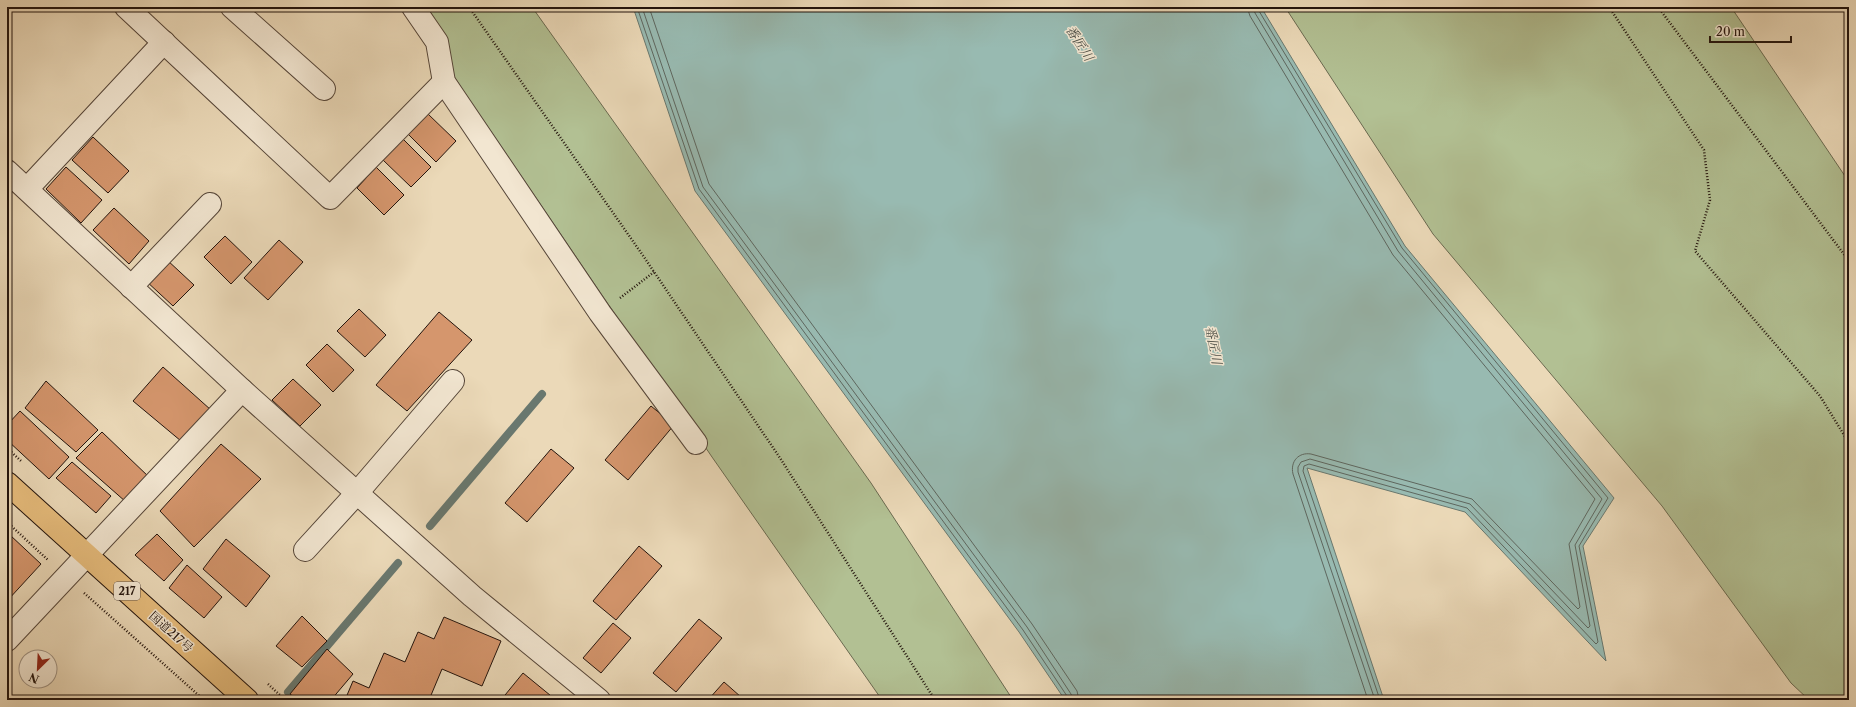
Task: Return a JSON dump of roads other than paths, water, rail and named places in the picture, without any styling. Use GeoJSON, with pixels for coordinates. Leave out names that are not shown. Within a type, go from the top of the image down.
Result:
{"type":"FeatureCollection","features":[{"type":"Feature","properties":{"kind":"highway","name":"国道217号"},"geometry":{"type":"LineString","coordinates":[[7,483],[247,700]]}},
{"type":"Feature","properties":{"kind":"street"},"geometry":{"type":"LineString","coordinates":[[126,7],[330,198],[444,82]]}},
{"type":"Feature","properties":{"kind":"street"},"geometry":{"type":"LineString","coordinates":[[232,7],[324,89]]}},
{"type":"Feature","properties":{"kind":"street"},"geometry":{"type":"LineString","coordinates":[[413,7],[437,42],[444,82],[600,313],[696,443]]}},
{"type":"Feature","properties":{"kind":"street"},"geometry":{"type":"LineString","coordinates":[[27,189],[164,42]]}},
{"type":"Feature","properties":{"kind":"street"},"geometry":{"type":"LineString","coordinates":[[7,171],[242,390],[472,596],[599,700]]}},
{"type":"Feature","properties":{"kind":"street"},"geometry":{"type":"LineString","coordinates":[[131,287],[210,204]]}},
{"type":"Feature","properties":{"kind":"street"},"geometry":{"type":"LineString","coordinates":[[305,550],[357,493],[453,382]]}},
{"type":"Feature","properties":{"kind":"street"},"geometry":{"type":"LineString","coordinates":[[7,640],[242,390]]}},
{"type":"Feature","properties":{"kind":"water","name":"番匠川"},"geometry":{"type":"Polygon","coordinates":[[[633,7],[1261,7],[1405,246],[1614,498],[1583,546],[1606,661],[1465,512],[1307,468],[1384,700],[1065,700],[1019,632],[695,191],[633,7]]]}},
{"type":"Feature","properties":{"kind":"waterway"},"geometry":{"type":"LineString","coordinates":[[430,526],[542,394]]}},
{"type":"Feature","properties":{"kind":"waterway"},"geometry":{"type":"LineString","coordinates":[[288,692],[398,563]]}}]}
